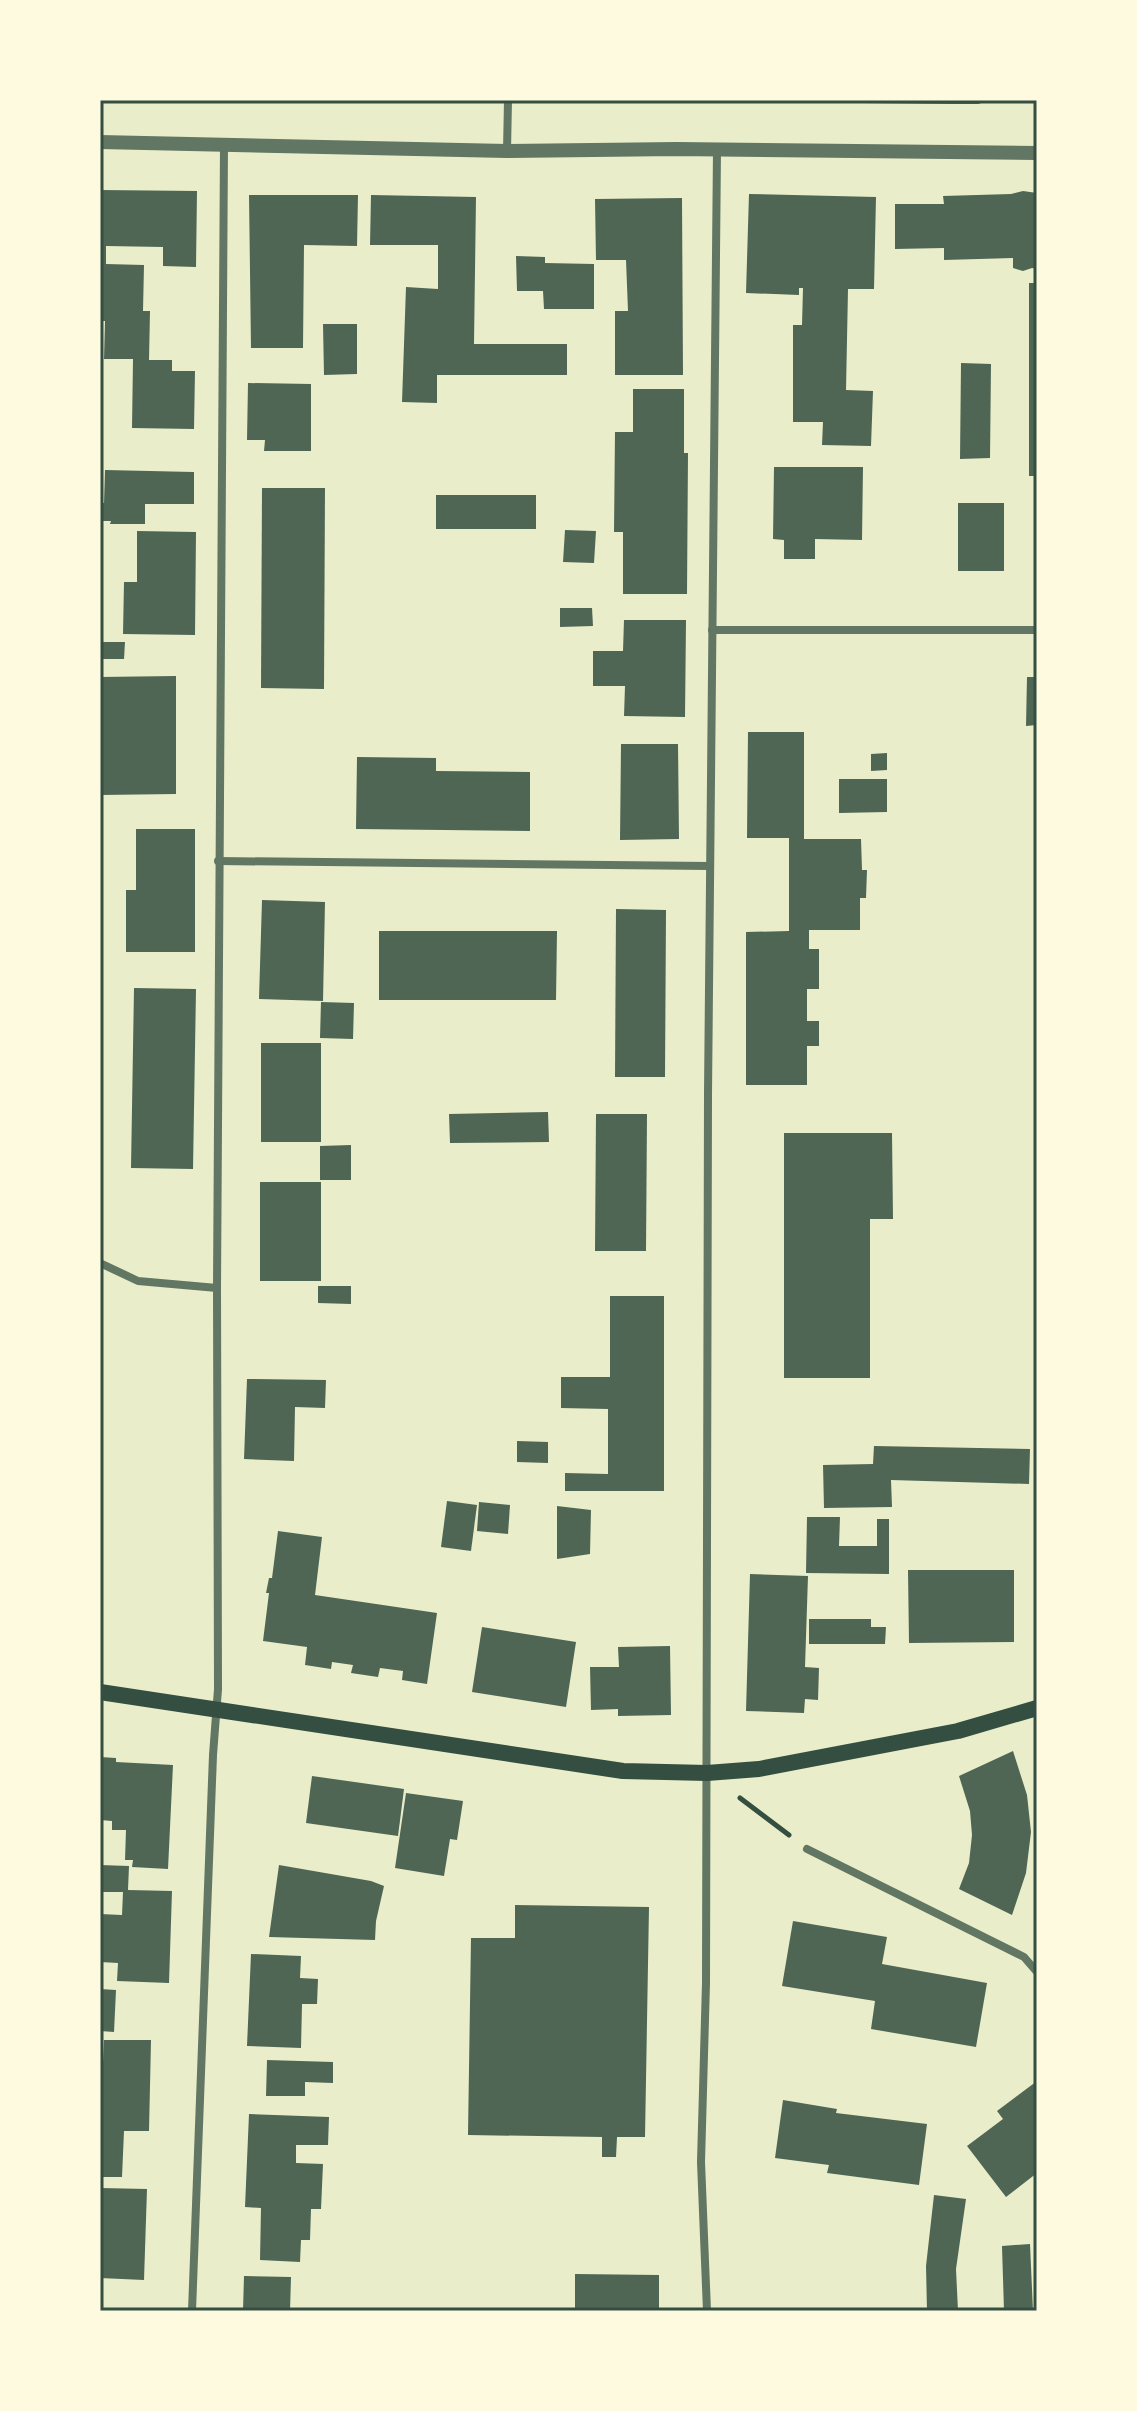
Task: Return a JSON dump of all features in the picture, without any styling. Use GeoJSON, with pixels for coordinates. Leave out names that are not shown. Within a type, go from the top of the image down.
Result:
{"type":"FeatureCollection","features":[{"type":"Feature","properties":{"kind":"main road"},"geometry":{"type":"LineString","coordinates":[[100,1692],[623,1771],[707,1773],[759,1769],[958,1731],[1037,1708]]}},
{"type":"Feature","properties":{"kind":"street"},"geometry":{"type":"LineString","coordinates":[[507,151],[508,100]]}},
{"type":"Feature","properties":{"kind":"street"},"geometry":{"type":"LineString","coordinates":[[100,142],[507,151],[1037,153]]}},
{"type":"Feature","properties":{"kind":"street"},"geometry":{"type":"LineString","coordinates":[[192,2311],[217,1709],[218,861],[224,144]]}},
{"type":"Feature","properties":{"kind":"street"},"geometry":{"type":"LineString","coordinates":[[707,2311],[701,2162],[707,1773],[710,866],[717,150]]}},
{"type":"Feature","properties":{"kind":"street"},"geometry":{"type":"LineString","coordinates":[[712,630],[1037,630]]}},
{"type":"Feature","properties":{"kind":"street"},"geometry":{"type":"LineString","coordinates":[[218,861],[710,866]]}},
{"type":"Feature","properties":{"kind":"street"},"geometry":{"type":"LineString","coordinates":[[100,1263],[138,1281],[217,1288]]}},
{"type":"Feature","properties":{"kind":"street"},"geometry":{"type":"LineString","coordinates":[[807,1849],[1024,1957],[1037,1972]]}},
{"type":"Feature","properties":{"kind":"path"},"geometry":{"type":"LineString","coordinates":[[707,1773],[807,1849]]}},
{"type":"Feature","properties":{"kind":"building"},"geometry":{"type":"Polygon","coordinates":[[[862,100],[988,101],[952,104],[862,103],[862,100]]]}},
{"type":"Feature","properties":{"kind":"building"},"geometry":{"type":"Polygon","coordinates":[[[100,190],[197,191],[196,267],[163,266],[163,247],[106,246],[106,264],[144,265],[143,311],[150,311],[149,360],[172,360],[172,371],[195,371],[194,429],[132,428],[133,359],[104,359],[105,321],[100,321],[100,190]]]}},
{"type":"Feature","properties":{"kind":"building"},"geometry":{"type":"Polygon","coordinates":[[[1023,191],[1037,193],[1037,269],[1023,271],[1013,268],[1013,258],[944,260],[944,248],[895,249],[895,204],[944,204],[943,196],[1023,191]]]}},
{"type":"Feature","properties":{"kind":"building"},"geometry":{"type":"Polygon","coordinates":[[[749,194],[876,197],[874,289],[848,289],[846,390],[873,391],[871,446],[822,445],[823,422],[793,422],[793,325],[802,325],[803,288],[799,288],[799,295],[746,293],[749,194]]]}},
{"type":"Feature","properties":{"kind":"building"},"geometry":{"type":"Polygon","coordinates":[[[249,195],[358,195],[357,246],[304,245],[303,348],[251,348],[249,195]]]}},
{"type":"Feature","properties":{"kind":"building"},"geometry":{"type":"Polygon","coordinates":[[[371,195],[476,197],[474,344],[567,344],[567,375],[437,375],[437,403],[402,402],[406,287],[438,289],[438,245],[370,245],[371,195]]]}},
{"type":"Feature","properties":{"kind":"building"},"geometry":{"type":"Polygon","coordinates":[[[682,198],[683,375],[615,375],[615,311],[628,311],[626,260],[596,260],[595,199],[682,198]]]}},
{"type":"Feature","properties":{"kind":"building"},"geometry":{"type":"Polygon","coordinates":[[[516,256],[545,257],[545,263],[594,264],[594,309],[544,309],[543,291],[517,291],[516,256]]]}},
{"type":"Feature","properties":{"kind":"building"},"geometry":{"type":"Polygon","coordinates":[[[1029,283],[1037,283],[1037,476],[1029,476],[1029,283]]]}},
{"type":"Feature","properties":{"kind":"building"},"geometry":{"type":"Polygon","coordinates":[[[323,324],[357,324],[357,374],[324,375],[323,324]]]}},
{"type":"Feature","properties":{"kind":"building"},"geometry":{"type":"Polygon","coordinates":[[[961,363],[991,364],[990,458],[960,459],[961,363]]]}},
{"type":"Feature","properties":{"kind":"building"},"geometry":{"type":"Polygon","coordinates":[[[248,383],[311,384],[311,451],[264,451],[265,440],[247,440],[248,383]]]}},
{"type":"Feature","properties":{"kind":"building"},"geometry":{"type":"Polygon","coordinates":[[[633,389],[684,389],[684,453],[688,453],[687,594],[623,594],[623,532],[614,532],[615,432],[633,432],[633,389]]]}},
{"type":"Feature","properties":{"kind":"building"},"geometry":{"type":"Polygon","coordinates":[[[774,467],[863,467],[862,540],[815,539],[815,559],[784,559],[784,540],[773,539],[774,467]]]}},
{"type":"Feature","properties":{"kind":"building"},"geometry":{"type":"Polygon","coordinates":[[[105,470],[194,472],[194,504],[145,504],[145,524],[100,521],[105,470]]]}},
{"type":"Feature","properties":{"kind":"building"},"geometry":{"type":"Polygon","coordinates":[[[262,488],[325,488],[324,689],[261,688],[262,488]]]}},
{"type":"Feature","properties":{"kind":"building"},"geometry":{"type":"Polygon","coordinates":[[[436,495],[536,495],[536,529],[436,529],[436,495]]]}},
{"type":"Feature","properties":{"kind":"building"},"geometry":{"type":"Polygon","coordinates":[[[958,503],[1004,503],[1004,571],[958,571],[958,503]]]}},
{"type":"Feature","properties":{"kind":"building"},"geometry":{"type":"Polygon","coordinates":[[[565,530],[596,531],[594,563],[563,562],[565,530]]]}},
{"type":"Feature","properties":{"kind":"building"},"geometry":{"type":"Polygon","coordinates":[[[137,531],[196,532],[195,635],[123,634],[124,582],[137,582],[137,531]]]}},
{"type":"Feature","properties":{"kind":"building"},"geometry":{"type":"Polygon","coordinates":[[[560,608],[592,608],[593,626],[560,627],[560,608]]]}},
{"type":"Feature","properties":{"kind":"building"},"geometry":{"type":"Polygon","coordinates":[[[624,620],[686,620],[685,717],[624,716],[625,686],[593,686],[593,651],[623,651],[624,620]]]}},
{"type":"Feature","properties":{"kind":"building"},"geometry":{"type":"Polygon","coordinates":[[[100,642],[125,642],[124,659],[100,659],[100,642]]]}},
{"type":"Feature","properties":{"kind":"building"},"geometry":{"type":"Polygon","coordinates":[[[176,676],[176,794],[100,795],[100,677],[176,676]]]}},
{"type":"Feature","properties":{"kind":"building"},"geometry":{"type":"Polygon","coordinates":[[[1027,677],[1037,677],[1037,725],[1026,726],[1027,677]]]}},
{"type":"Feature","properties":{"kind":"building"},"geometry":{"type":"Polygon","coordinates":[[[748,732],[804,732],[804,839],[861,839],[862,870],[867,870],[866,898],[860,898],[860,930],[809,930],[809,949],[819,949],[819,989],[807,989],[807,1021],[819,1021],[819,1046],[807,1046],[807,1085],[746,1085],[746,932],[789,931],[789,838],[747,838],[748,732]]]}},
{"type":"Feature","properties":{"kind":"building"},"geometry":{"type":"Polygon","coordinates":[[[621,744],[678,744],[679,839],[620,840],[621,744]]]}},
{"type":"Feature","properties":{"kind":"building"},"geometry":{"type":"Polygon","coordinates":[[[887,753],[887,770],[871,771],[871,754],[887,753]]]}},
{"type":"Feature","properties":{"kind":"building"},"geometry":{"type":"Polygon","coordinates":[[[357,757],[436,758],[436,771],[530,772],[530,831],[356,829],[357,757]]]}},
{"type":"Feature","properties":{"kind":"building"},"geometry":{"type":"Polygon","coordinates":[[[839,779],[887,779],[887,812],[839,813],[839,779]]]}},
{"type":"Feature","properties":{"kind":"building"},"geometry":{"type":"Polygon","coordinates":[[[136,829],[195,829],[195,952],[126,952],[126,890],[136,890],[136,829]]]}},
{"type":"Feature","properties":{"kind":"building"},"geometry":{"type":"Polygon","coordinates":[[[262,900],[325,902],[323,1001],[259,999],[262,900]]]}},
{"type":"Feature","properties":{"kind":"building"},"geometry":{"type":"Polygon","coordinates":[[[616,909],[666,910],[665,1077],[615,1077],[616,909]]]}},
{"type":"Feature","properties":{"kind":"building"},"geometry":{"type":"Polygon","coordinates":[[[379,931],[557,931],[556,1000],[379,1000],[379,931]]]}},
{"type":"Feature","properties":{"kind":"building"},"geometry":{"type":"Polygon","coordinates":[[[134,988],[196,989],[193,1169],[131,1168],[134,988]]]}},
{"type":"Feature","properties":{"kind":"building"},"geometry":{"type":"Polygon","coordinates":[[[321,1002],[354,1003],[353,1039],[320,1038],[321,1002]]]}},
{"type":"Feature","properties":{"kind":"building"},"geometry":{"type":"Polygon","coordinates":[[[261,1043],[321,1043],[321,1142],[261,1142],[261,1043]]]}},
{"type":"Feature","properties":{"kind":"building"},"geometry":{"type":"Polygon","coordinates":[[[548,1112],[549,1142],[450,1143],[449,1114],[548,1112]]]}},
{"type":"Feature","properties":{"kind":"building"},"geometry":{"type":"Polygon","coordinates":[[[596,1114],[647,1114],[646,1251],[595,1251],[596,1114]]]}},
{"type":"Feature","properties":{"kind":"building"},"geometry":{"type":"Polygon","coordinates":[[[784,1133],[892,1133],[893,1219],[870,1219],[870,1378],[784,1378],[784,1133]]]}},
{"type":"Feature","properties":{"kind":"building"},"geometry":{"type":"Polygon","coordinates":[[[351,1145],[351,1180],[320,1180],[320,1146],[351,1145]]]}},
{"type":"Feature","properties":{"kind":"building"},"geometry":{"type":"Polygon","coordinates":[[[260,1182],[321,1182],[321,1281],[260,1281],[260,1182]]]}},
{"type":"Feature","properties":{"kind":"building"},"geometry":{"type":"Polygon","coordinates":[[[318,1286],[351,1286],[351,1304],[318,1303],[318,1286]]]}},
{"type":"Feature","properties":{"kind":"building"},"geometry":{"type":"Polygon","coordinates":[[[610,1296],[664,1296],[664,1491],[565,1491],[565,1473],[608,1474],[608,1409],[561,1408],[561,1377],[610,1377],[610,1296]]]}},
{"type":"Feature","properties":{"kind":"building"},"geometry":{"type":"Polygon","coordinates":[[[247,1379],[326,1380],[325,1408],[295,1407],[294,1461],[244,1459],[247,1379]]]}},
{"type":"Feature","properties":{"kind":"building"},"geometry":{"type":"Polygon","coordinates":[[[517,1441],[548,1442],[548,1463],[517,1462],[517,1441]]]}},
{"type":"Feature","properties":{"kind":"building"},"geometry":{"type":"Polygon","coordinates":[[[874,1446],[1030,1449],[1029,1484],[891,1480],[892,1507],[824,1508],[823,1465],[873,1464],[874,1446]]]}},
{"type":"Feature","properties":{"kind":"building"},"geometry":{"type":"Polygon","coordinates":[[[447,1501],[477,1505],[471,1551],[441,1547],[447,1501]]]}},
{"type":"Feature","properties":{"kind":"building"},"geometry":{"type":"Polygon","coordinates":[[[479,1502],[510,1505],[508,1534],[477,1531],[479,1502]]]}},
{"type":"Feature","properties":{"kind":"building"},"geometry":{"type":"Polygon","coordinates":[[[557,1506],[591,1510],[590,1554],[557,1559],[557,1506]]]}},
{"type":"Feature","properties":{"kind":"building"},"geometry":{"type":"Polygon","coordinates":[[[807,1517],[840,1517],[839,1546],[877,1546],[877,1519],[889,1519],[889,1574],[806,1573],[807,1517]]]}},
{"type":"Feature","properties":{"kind":"building"},"geometry":{"type":"Polygon","coordinates":[[[278,1531],[322,1537],[315,1595],[437,1613],[427,1684],[402,1680],[403,1671],[380,1668],[378,1677],[351,1673],[353,1665],[332,1662],[331,1669],[305,1665],[307,1647],[263,1641],[269,1593],[266,1593],[269,1578],[272,1578],[278,1531]]]}},
{"type":"Feature","properties":{"kind":"building"},"geometry":{"type":"Polygon","coordinates":[[[908,1570],[1014,1570],[1014,1642],[909,1643],[908,1570]]]}},
{"type":"Feature","properties":{"kind":"building"},"geometry":{"type":"Polygon","coordinates":[[[750,1574],[808,1576],[805,1667],[819,1668],[818,1700],[805,1699],[804,1713],[746,1711],[750,1574]]]}},
{"type":"Feature","properties":{"kind":"building"},"geometry":{"type":"Polygon","coordinates":[[[809,1619],[871,1619],[871,1627],[886,1627],[885,1644],[809,1644],[809,1619]]]}},
{"type":"Feature","properties":{"kind":"building"},"geometry":{"type":"Polygon","coordinates":[[[482,1627],[576,1642],[566,1707],[472,1692],[482,1627]]]}},
{"type":"Feature","properties":{"kind":"building"},"geometry":{"type":"Polygon","coordinates":[[[670,1646],[671,1715],[618,1716],[618,1709],[591,1710],[590,1667],[619,1667],[618,1647],[670,1646]]]}},
{"type":"Feature","properties":{"kind":"building"},"geometry":{"type":"Polygon","coordinates":[[[1013,1751],[1027,1795],[1031,1832],[1026,1873],[1012,1915],[959,1889],[969,1863],[972,1835],[970,1811],[959,1776],[1013,1751]]]}},
{"type":"Feature","properties":{"kind":"building"},"geometry":{"type":"Polygon","coordinates":[[[100,1757],[116,1758],[116,1762],[173,1765],[168,1869],[132,1867],[133,1860],[125,1860],[126,1830],[112,1830],[112,1821],[100,1820],[100,1757]]]}},
{"type":"Feature","properties":{"kind":"building"},"geometry":{"type":"Polygon","coordinates":[[[312,1776],[404,1789],[398,1836],[306,1823],[312,1776]]]}},
{"type":"Feature","properties":{"kind":"building"},"geometry":{"type":"Polygon","coordinates":[[[406,1793],[463,1801],[457,1840],[450,1839],[444,1876],[395,1868],[406,1793]]]}},
{"type":"Feature","properties":{"kind":"building"},"geometry":{"type":"Polygon","coordinates":[[[100,1865],[129,1866],[128,1890],[172,1891],[169,1983],[117,1981],[118,1963],[100,1962],[100,1914],[122,1915],[123,1892],[100,1892],[100,1865]]]}},
{"type":"Feature","properties":{"kind":"building"},"geometry":{"type":"Polygon","coordinates":[[[279,1865],[384,1886],[375,1940],[269,1937],[279,1865]]]}},
{"type":"Feature","properties":{"kind":"building"},"geometry":{"type":"Polygon","coordinates":[[[515,1905],[649,1907],[645,2137],[617,2137],[616,2157],[602,2157],[602,2137],[468,2135],[471,1938],[515,1938],[515,1905]]]}},
{"type":"Feature","properties":{"kind":"building"},"geometry":{"type":"Polygon","coordinates":[[[793,1921],[887,1937],[882,1964],[987,1983],[976,2047],[871,2029],[875,2001],[782,1986],[793,1921]]]}},
{"type":"Feature","properties":{"kind":"building"},"geometry":{"type":"Polygon","coordinates":[[[251,1954],[301,1956],[300,1978],[318,1979],[317,2004],[302,2004],[301,2048],[247,2046],[251,1954]]]}},
{"type":"Feature","properties":{"kind":"building"},"geometry":{"type":"Polygon","coordinates":[[[100,1989],[116,1990],[114,2032],[100,2031],[100,1989]]]}},
{"type":"Feature","properties":{"kind":"building"},"geometry":{"type":"Polygon","coordinates":[[[104,2040],[151,2040],[149,2131],[124,2131],[122,2177],[100,2177],[100,2085],[104,2040]]]}},
{"type":"Feature","properties":{"kind":"building"},"geometry":{"type":"Polygon","coordinates":[[[267,2060],[333,2062],[333,2083],[305,2082],[305,2096],[266,2096],[267,2060]]]}},
{"type":"Feature","properties":{"kind":"building"},"geometry":{"type":"Polygon","coordinates":[[[1037,2081],[1037,2173],[1006,2197],[967,2146],[1003,2119],[997,2111],[1037,2081]]]}},
{"type":"Feature","properties":{"kind":"building"},"geometry":{"type":"Polygon","coordinates":[[[783,2100],[837,2109],[836,2113],[927,2124],[919,2185],[827,2173],[829,2165],[775,2158],[783,2100]]]}},
{"type":"Feature","properties":{"kind":"building"},"geometry":{"type":"Polygon","coordinates":[[[249,2114],[329,2117],[328,2145],[296,2145],[296,2163],[323,2164],[321,2209],[311,2209],[310,2240],[301,2240],[300,2262],[260,2260],[261,2208],[245,2207],[249,2114]]]}},
{"type":"Feature","properties":{"kind":"building"},"geometry":{"type":"Polygon","coordinates":[[[101,2188],[147,2189],[144,2280],[100,2278],[101,2188]]]}},
{"type":"Feature","properties":{"kind":"building"},"geometry":{"type":"Polygon","coordinates":[[[934,2195],[966,2199],[956,2269],[958,2311],[927,2311],[926,2266],[934,2195]]]}},
{"type":"Feature","properties":{"kind":"building"},"geometry":{"type":"Polygon","coordinates":[[[1030,2244],[1033,2311],[1004,2311],[1002,2246],[1030,2244]]]}},
{"type":"Feature","properties":{"kind":"building"},"geometry":{"type":"Polygon","coordinates":[[[575,2274],[659,2275],[659,2311],[575,2311],[575,2274]]]}},
{"type":"Feature","properties":{"kind":"building"},"geometry":{"type":"Polygon","coordinates":[[[244,2276],[291,2277],[290,2311],[243,2311],[244,2276]]]}}]}
